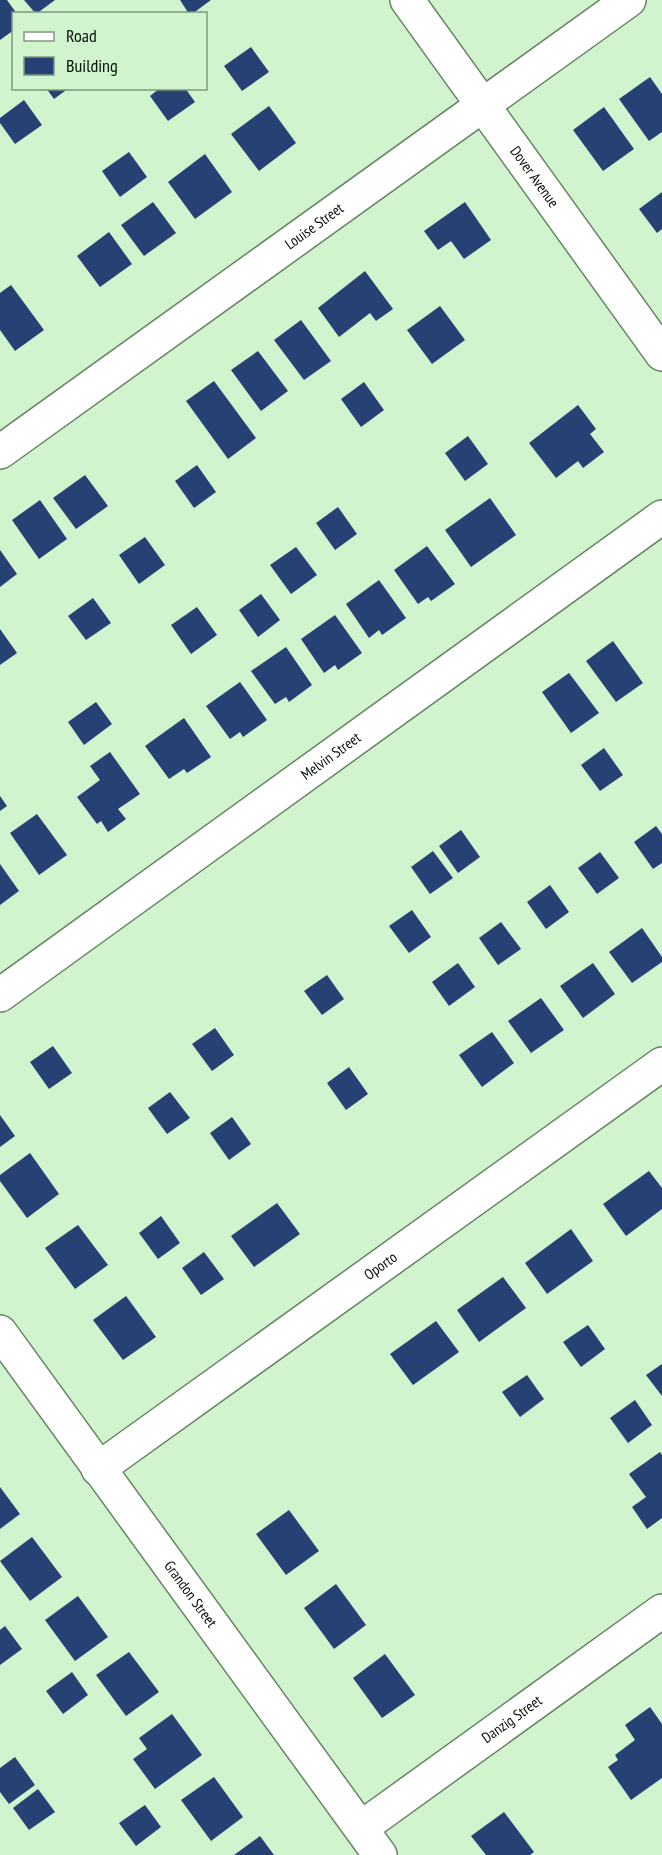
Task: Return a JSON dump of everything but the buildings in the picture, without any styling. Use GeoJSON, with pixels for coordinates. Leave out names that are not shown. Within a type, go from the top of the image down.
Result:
{"type":"FeatureCollection","features":[{"type":"Feature","properties":{"kind":"street","name":"Dover Avenue"},"geometry":{"type":"LineString","coordinates":[[407,0],[662,354]]}},
{"type":"Feature","properties":{"kind":"street","name":"Louise Street"},"geometry":{"type":"LineString","coordinates":[[0,452],[629,0]]}},
{"type":"Feature","properties":{"kind":"street","name":"Melvin Street"},"geometry":{"type":"LineString","coordinates":[[0,995],[662,517]]}},
{"type":"Feature","properties":{"kind":"street","name":"Oporto"},"geometry":{"type":"LineString","coordinates":[[98,1469],[662,1064]]}},
{"type":"Feature","properties":{"kind":"street","name":"Grandon Street"},"geometry":{"type":"LineString","coordinates":[[0,1332],[380,1855]]}},
{"type":"Feature","properties":{"kind":"street","name":"Danzig Street"},"geometry":{"type":"LineString","coordinates":[[361,1828],[662,1611]]}}]}
